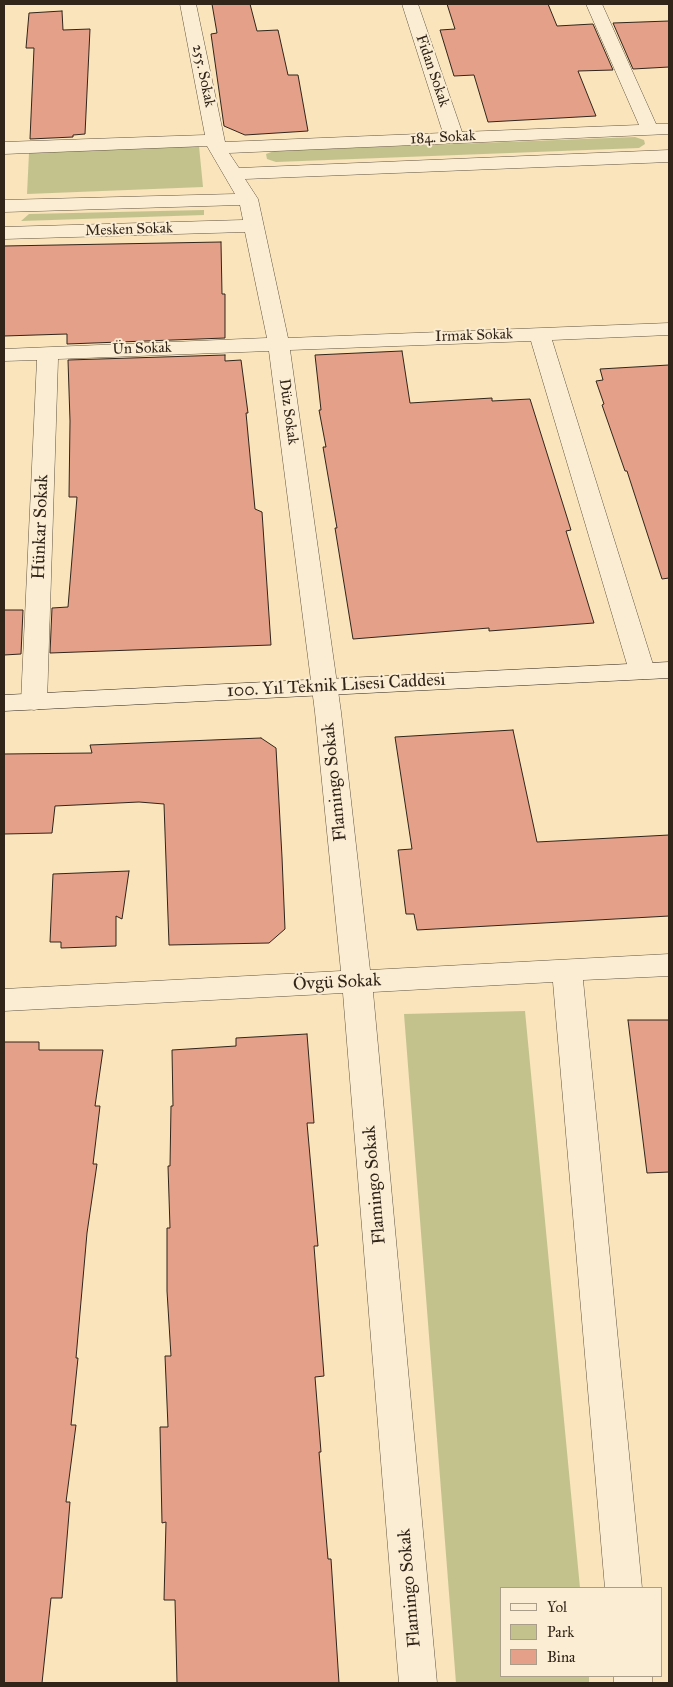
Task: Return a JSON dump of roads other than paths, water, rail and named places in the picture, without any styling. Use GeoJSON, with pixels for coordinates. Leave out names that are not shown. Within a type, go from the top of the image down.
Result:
{"type":"FeatureCollection","features":[{"type":"Feature","properties":{"kind":"street","name":"255. Sokak"},"geometry":{"type":"LineString","coordinates":[[188,4],[216,144]]}},
{"type":"Feature","properties":{"kind":"street","name":"Fidan Sokak"},"geometry":{"type":"LineString","coordinates":[[410,4],[454,137]]}},
{"type":"Feature","properties":{"kind":"street"},"geometry":{"type":"LineString","coordinates":[[594,4],[650,130]]}},
{"type":"Feature","properties":{"kind":"street","name":"184. Sokak"},"geometry":{"type":"LineString","coordinates":[[4,148],[216,144],[669,129]]}},
{"type":"Feature","properties":{"kind":"street","name":"Düz Sokak"},"geometry":{"type":"LineString","coordinates":[[216,144],[248,199],[279,344],[324,687]]}},
{"type":"Feature","properties":{"kind":"street","name":"184. Sokak"},"geometry":{"type":"LineString","coordinates":[[233,174],[669,156]]}},
{"type":"Feature","properties":{"kind":"street","name":"Mesken Sokak"},"geometry":{"type":"LineString","coordinates":[[4,206],[248,199]]}},
{"type":"Feature","properties":{"kind":"street","name":"Mesken Sokak"},"geometry":{"type":"LineString","coordinates":[[4,234],[255,226]]}},
{"type":"Feature","properties":{"kind":"street","name":"Irmak Sokak"},"geometry":{"type":"LineString","coordinates":[[279,344],[669,329]]}},
{"type":"Feature","properties":{"kind":"street"},"geometry":{"type":"LineString","coordinates":[[540,334],[642,671]]}},
{"type":"Feature","properties":{"kind":"street","name":"Ün Sokak"},"geometry":{"type":"LineString","coordinates":[[4,355],[279,344]]}},
{"type":"Feature","properties":{"kind":"street","name":"Hünkar Sokak"},"geometry":{"type":"LineString","coordinates":[[34,702],[48,353]]}},
{"type":"Feature","properties":{"kind":"street","name":"100. Yıl Teknik Lisesi Caddesi"},"geometry":{"type":"LineString","coordinates":[[4,703],[669,670]]}},
{"type":"Feature","properties":{"kind":"street","name":"Flamingo Sokak"},"geometry":{"type":"LineString","coordinates":[[324,687],[357,982],[418,1683]]}},
{"type":"Feature","properties":{"kind":"street","name":"Övgü Sokak"},"geometry":{"type":"LineString","coordinates":[[4,1000],[669,965]]}},
{"type":"Feature","properties":{"kind":"street"},"geometry":{"type":"LineString","coordinates":[[567,970],[624,1587]]}}]}
